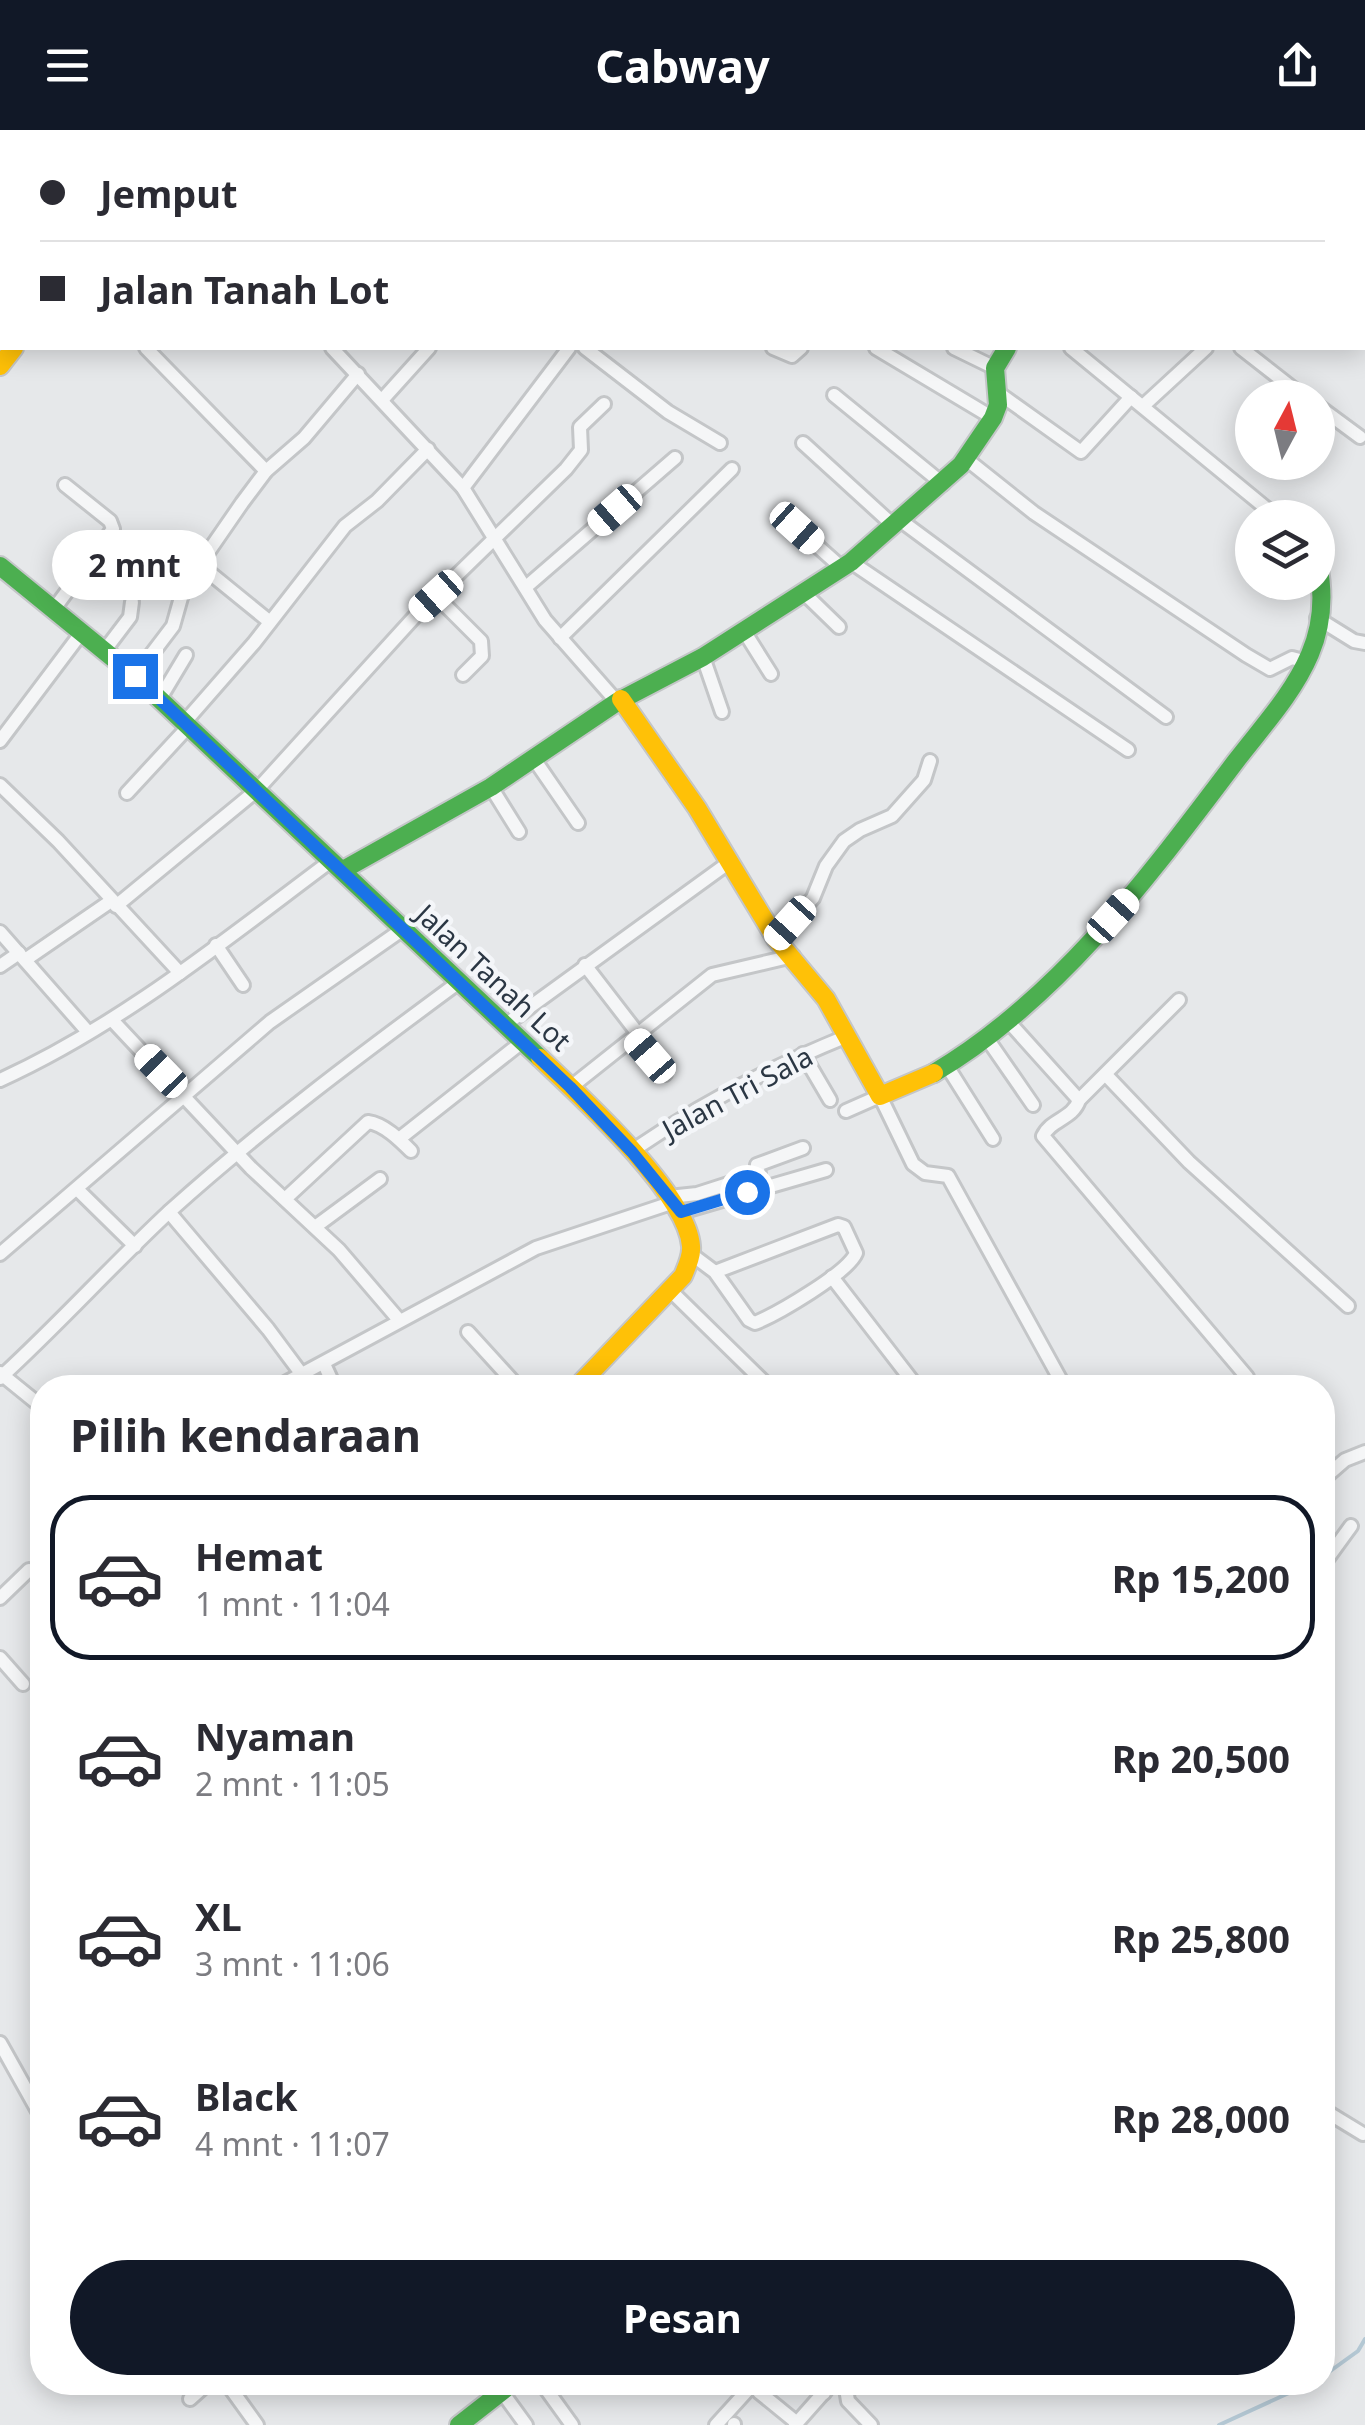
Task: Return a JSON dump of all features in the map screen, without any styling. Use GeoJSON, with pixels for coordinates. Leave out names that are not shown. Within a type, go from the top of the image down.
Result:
{"type":"FeatureCollection","features":[{"type":"Feature","properties":{"kind":"street"},"geometry":{"type":"LineString","coordinates":[[148,350],[266,471]]}},
{"type":"Feature","properties":{"kind":"street"},"geometry":{"type":"LineString","coordinates":[[334,350],[463,488],[560,638],[619,700],[731,861],[776,938],[826,999],[913,1164],[918,1170],[945,1174],[951,1180],[1058,1375]]}},
{"type":"Feature","properties":{"kind":"street"},"geometry":{"type":"LineString","coordinates":[[383,400],[427,350]]}},
{"type":"Feature","properties":{"kind":"street"},"geometry":{"type":"LineString","coordinates":[[463,488],[564,350]]}},
{"type":"Feature","properties":{"kind":"street"},"geometry":{"type":"LineString","coordinates":[[588,350],[668,412],[720,443]]}},
{"type":"Feature","properties":{"kind":"street"},"geometry":{"type":"LineString","coordinates":[[778,350],[792,356],[800,350]]}},
{"type":"Feature","properties":{"kind":"street"},"geometry":{"type":"LineString","coordinates":[[879,350],[994,418]]}},
{"type":"Feature","properties":{"kind":"street"},"geometry":{"type":"LineString","coordinates":[[958,350],[996,368]]}},
{"type":"Feature","properties":{"kind":"street"},"geometry":{"type":"LineString","coordinates":[[0,1080],[112,1020],[216,944],[338,865],[491,787],[619,700],[702,657],[846,565],[943,484],[965,458],[994,418],[998,406],[996,368],[1006,350]]}},
{"type":"Feature","properties":{"kind":"street"},"geometry":{"type":"LineString","coordinates":[[1074,350],[1256,500]]}},
{"type":"Feature","properties":{"kind":"street"},"geometry":{"type":"LineString","coordinates":[[1143,406],[1204,350]]}},
{"type":"Feature","properties":{"kind":"street"},"geometry":{"type":"LineString","coordinates":[[1245,350],[1282,380]]}},
{"type":"Feature","properties":{"kind":"street"},"geometry":{"type":"LineString","coordinates":[[135,676],[172,626],[184,586],[266,471],[304,438],[358,374]]}},
{"type":"Feature","properties":{"kind":"street"},"geometry":{"type":"LineString","coordinates":[[996,392],[1081,452],[1131,396]]}},
{"type":"Feature","properties":{"kind":"street"},"geometry":{"type":"LineString","coordinates":[[834,395],[943,484]]}},
{"type":"Feature","properties":{"kind":"street"},"geometry":{"type":"LineString","coordinates":[[0,966],[114,904],[258,790],[344,692],[579,454],[580,427],[604,404]]}},
{"type":"Feature","properties":{"kind":"street"},"geometry":{"type":"LineString","coordinates":[[1335,419],[1360,438]]}},
{"type":"Feature","properties":{"kind":"street"},"geometry":{"type":"LineString","coordinates":[[803,442],[897,523],[1166,717]]}},
{"type":"Feature","properties":{"kind":"street"},"geometry":{"type":"LineString","coordinates":[[126,793],[186,725],[345,526],[377,501],[428,449]]}},
{"type":"Feature","properties":{"kind":"street"},"geometry":{"type":"LineString","coordinates":[[526,588],[675,458]]}},
{"type":"Feature","properties":{"kind":"street"},"geometry":{"type":"LineString","coordinates":[[965,458],[1034,513],[1246,655],[1270,669],[1292,658],[1307,662]]}},
{"type":"Feature","properties":{"kind":"street"},"geometry":{"type":"LineString","coordinates":[[560,638],[732,470]]}},
{"type":"Feature","properties":{"kind":"street"},"geometry":{"type":"LineString","coordinates":[[54,609],[113,529],[110,521],[65,485]]}},
{"type":"Feature","properties":{"kind":"street"},"geometry":{"type":"LineString","coordinates":[[797,528],[846,565],[1128,750]]}},
{"type":"Feature","properties":{"kind":"street"},"geometry":{"type":"LineString","coordinates":[[200,565],[270,622]]}},
{"type":"Feature","properties":{"kind":"street","name":"Jalan Tanah Lot"},"geometry":{"type":"LineString","coordinates":[[0,566],[135,676],[570,1087],[675,1204],[690,1232],[691,1254]]}},
{"type":"Feature","properties":{"kind":"street"},"geometry":{"type":"LineString","coordinates":[[804,593],[839,627]]}},
{"type":"Feature","properties":{"kind":"street"},"geometry":{"type":"LineString","coordinates":[[436,596],[482,641],[482,656],[463,675]]}},
{"type":"Feature","properties":{"kind":"street"},"geometry":{"type":"LineString","coordinates":[[846,1111],[908,1088],[948,1066],[1044,992],[1132,895],[1202,807],[1307,662],[1320,600]]}},
{"type":"Feature","properties":{"kind":"street"},"geometry":{"type":"LineString","coordinates":[[105,650],[130,617],[132,602]]}},
{"type":"Feature","properties":{"kind":"street"},"geometry":{"type":"LineString","coordinates":[[1318,618],[1354,641],[1365,642]]}},
{"type":"Feature","properties":{"kind":"street"},"geometry":{"type":"LineString","coordinates":[[744,630],[771,674]]}},
{"type":"Feature","properties":{"kind":"street"},"geometry":{"type":"LineString","coordinates":[[0,741],[82,632]]}},
{"type":"Feature","properties":{"kind":"street"},"geometry":{"type":"LineString","coordinates":[[159,700],[186,655]]}},
{"type":"Feature","properties":{"kind":"street"},"geometry":{"type":"LineString","coordinates":[[702,657],[722,712]]}},
{"type":"Feature","properties":{"kind":"street"},"geometry":{"type":"LineString","coordinates":[[534,759],[578,823]]}},
{"type":"Feature","properties":{"kind":"street"},"geometry":{"type":"LineString","coordinates":[[776,938],[813,898],[826,866],[844,840],[899,810],[924,780],[930,762]]}},
{"type":"Feature","properties":{"kind":"street"},"geometry":{"type":"LineString","coordinates":[[0,784],[180,973]]}},
{"type":"Feature","properties":{"kind":"street"},"geometry":{"type":"LineString","coordinates":[[491,787],[519,832]]}},
{"type":"Feature","properties":{"kind":"street"},"geometry":{"type":"LineString","coordinates":[[504,1025],[731,861]]}},
{"type":"Feature","properties":{"kind":"street"},"geometry":{"type":"LineString","coordinates":[[0,1254],[294,1004],[403,929]]}},
{"type":"Feature","properties":{"kind":"street"},"geometry":{"type":"LineString","coordinates":[[0,932],[88,1032]]}},
{"type":"Feature","properties":{"kind":"street"},"geometry":{"type":"LineString","coordinates":[[216,944],[243,985]]}},
{"type":"Feature","properties":{"kind":"street"},"geometry":{"type":"LineString","coordinates":[[570,1087],[712,975],[793,956]]}},
{"type":"Feature","properties":{"kind":"street"},"geometry":{"type":"LineString","coordinates":[[585,966],[665,1074]]}},
{"type":"Feature","properties":{"kind":"street"},"geometry":{"type":"LineString","coordinates":[[30,1398],[1,1376],[169,1212],[326,1080],[458,982]]}},
{"type":"Feature","properties":{"kind":"street"},"geometry":{"type":"LineString","coordinates":[[1179,1000],[1079,1100],[1076,1110],[1046,1129],[1044,1140],[1245,1375]]}},
{"type":"Feature","properties":{"kind":"street"},"geometry":{"type":"LineString","coordinates":[[112,1020],[238,1153],[315,1227],[399,1320]]}},
{"type":"Feature","properties":{"kind":"street"},"geometry":{"type":"LineString","coordinates":[[1008,1022],[1079,1100]]}},
{"type":"Feature","properties":{"kind":"street","name":"Jalan Tri Sala"},"geometry":{"type":"LineString","coordinates":[[632,1152],[670,1126],[802,1054],[845,1037]]}},
{"type":"Feature","properties":{"kind":"street"},"geometry":{"type":"LineString","coordinates":[[986,1037],[1032,1105]]}},
{"type":"Feature","properties":{"kind":"street"},"geometry":{"type":"LineString","coordinates":[[399,1139],[522,1042]]}},
{"type":"Feature","properties":{"kind":"street"},"geometry":{"type":"LineString","coordinates":[[802,1054],[830,1100]]}},
{"type":"Feature","properties":{"kind":"street"},"geometry":{"type":"LineString","coordinates":[[948,1066],[994,1140]]}},
{"type":"Feature","properties":{"kind":"street"},"geometry":{"type":"LineString","coordinates":[[1106,1076],[1190,1162],[1348,1306]]}},
{"type":"Feature","properties":{"kind":"street"},"geometry":{"type":"LineString","coordinates":[[285,1199],[368,1122],[399,1139],[411,1152]]}},
{"type":"Feature","properties":{"kind":"street"},"geometry":{"type":"LineString","coordinates":[[675,1204],[759,1174],[758,1165],[803,1148]]}},
{"type":"Feature","properties":{"kind":"street"},"geometry":{"type":"LineString","coordinates":[[296,1375],[324,1364],[536,1248],[675,1204],[826,1170]]}},
{"type":"Feature","properties":{"kind":"street"},"geometry":{"type":"LineString","coordinates":[[315,1227],[380,1179]]}},
{"type":"Feature","properties":{"kind":"street"},"geometry":{"type":"LineString","coordinates":[[77,1189],[135,1246]]}},
{"type":"Feature","properties":{"kind":"street"},"geometry":{"type":"LineString","coordinates":[[169,1212],[300,1372]]}},
{"type":"Feature","properties":{"kind":"street"},"geometry":{"type":"LineString","coordinates":[[589,1375],[671,1291],[683,1276],[691,1254],[715,1272],[755,1324],[832,1277],[856,1256],[840,1225],[715,1272]]}},
{"type":"Feature","properties":{"kind":"street"},"geometry":{"type":"LineString","coordinates":[[832,1277],[907,1375]]}},
{"type":"Feature","properties":{"kind":"street"},"geometry":{"type":"LineString","coordinates":[[671,1291],[757,1375]]}},
{"type":"Feature","properties":{"kind":"street"},"geometry":{"type":"LineString","coordinates":[[468,1332],[507,1375]]}},
{"type":"Feature","properties":{"kind":"street"},"geometry":{"type":"LineString","coordinates":[[324,1364],[329,1375]]}},
{"type":"Feature","properties":{"kind":"street"},"geometry":{"type":"LineString","coordinates":[[1335,1468],[1365,1452]]}},
{"type":"Feature","properties":{"kind":"street"},"geometry":{"type":"LineString","coordinates":[[1335,1548],[1351,1526]]}},
{"type":"Feature","properties":{"kind":"street"},"geometry":{"type":"LineString","coordinates":[[0,1598],[29,1570]]}},
{"type":"Feature","properties":{"kind":"street"},"geometry":{"type":"LineString","coordinates":[[0,1658],[23,1684]]}},
{"type":"Feature","properties":{"kind":"street"},"geometry":{"type":"LineString","coordinates":[[0,2043],[30,2097]]}},
{"type":"Feature","properties":{"kind":"street"},"geometry":{"type":"LineString","coordinates":[[1335,2117],[1363,2134]]}},
{"type":"Feature","properties":{"kind":"street"},"geometry":{"type":"LineString","coordinates":[[190,2399],[195,2395]]}},
{"type":"Feature","properties":{"kind":"street"},"geometry":{"type":"LineString","coordinates":[[236,2395],[258,2425]]}},
{"type":"Feature","properties":{"kind":"street"},"geometry":{"type":"LineString","coordinates":[[459,2425],[498,2395]]}},
{"type":"Feature","properties":{"kind":"street"},"geometry":{"type":"LineString","coordinates":[[512,2395],[526,2425]]}},
{"type":"Feature","properties":{"kind":"street"},"geometry":{"type":"LineString","coordinates":[[550,2395],[572,2425]]}},
{"type":"Feature","properties":{"kind":"street"},"geometry":{"type":"LineString","coordinates":[[716,2425],[748,2395]]}},
{"type":"Feature","properties":{"kind":"street"},"geometry":{"type":"LineString","coordinates":[[765,2395],[796,2424],[822,2395]]}},
{"type":"Feature","properties":{"kind":"street"},"geometry":{"type":"LineString","coordinates":[[847,2395],[848,2401],[871,2425]]}},
{"type":"Feature","properties":{"kind":"waterway"},"geometry":{"type":"LineString","coordinates":[[1335,2368],[1358,2351],[1365,2339]]}},
{"type":"Feature","properties":{"kind":"waterway"},"geometry":{"type":"LineString","coordinates":[[1219,2425],[1285,2395]]}},
{"type":"Feature","properties":{"kind":"traffic: fast"},"geometry":{"type":"LineString","coordinates":[[343,870],[491,787],[617,702],[703,657],[851,562],[961,465],[993,418],[998,405],[995,368],[1006,350]]}},
{"type":"Feature","properties":{"kind":"traffic: fast"},"geometry":{"type":"LineString","coordinates":[[0,566],[135,676],[540,1058]]}},
{"type":"Feature","properties":{"kind":"traffic: fast"},"geometry":{"type":"LineString","coordinates":[[934,1073],[980,1043],[1062,972],[1170,848],[1295,683],[1314,643],[1321,600]]}},
{"type":"Feature","properties":{"kind":"traffic: fast"},"geometry":{"type":"LineString","coordinates":[[459,2425],[497,2395]]}},
{"type":"Feature","properties":{"kind":"traffic: slow"},"geometry":{"type":"LineString","coordinates":[[0,366],[12,350]]}},
{"type":"Feature","properties":{"kind":"traffic: slow"},"geometry":{"type":"LineString","coordinates":[[621,699],[697,808],[776,939],[826,999],[880,1096],[934,1073]]}},
{"type":"Feature","properties":{"kind":"traffic: slow"},"geometry":{"type":"LineString","coordinates":[[540,1058],[652,1173],[685,1224],[691,1246],[683,1276],[588,1375]]}},
{"type":"Feature","properties":{"kind":"route"},"geometry":{"type":"LineString","coordinates":[[135,676],[570,1087],[632,1152],[681,1212],[747,1192]]}}]}
